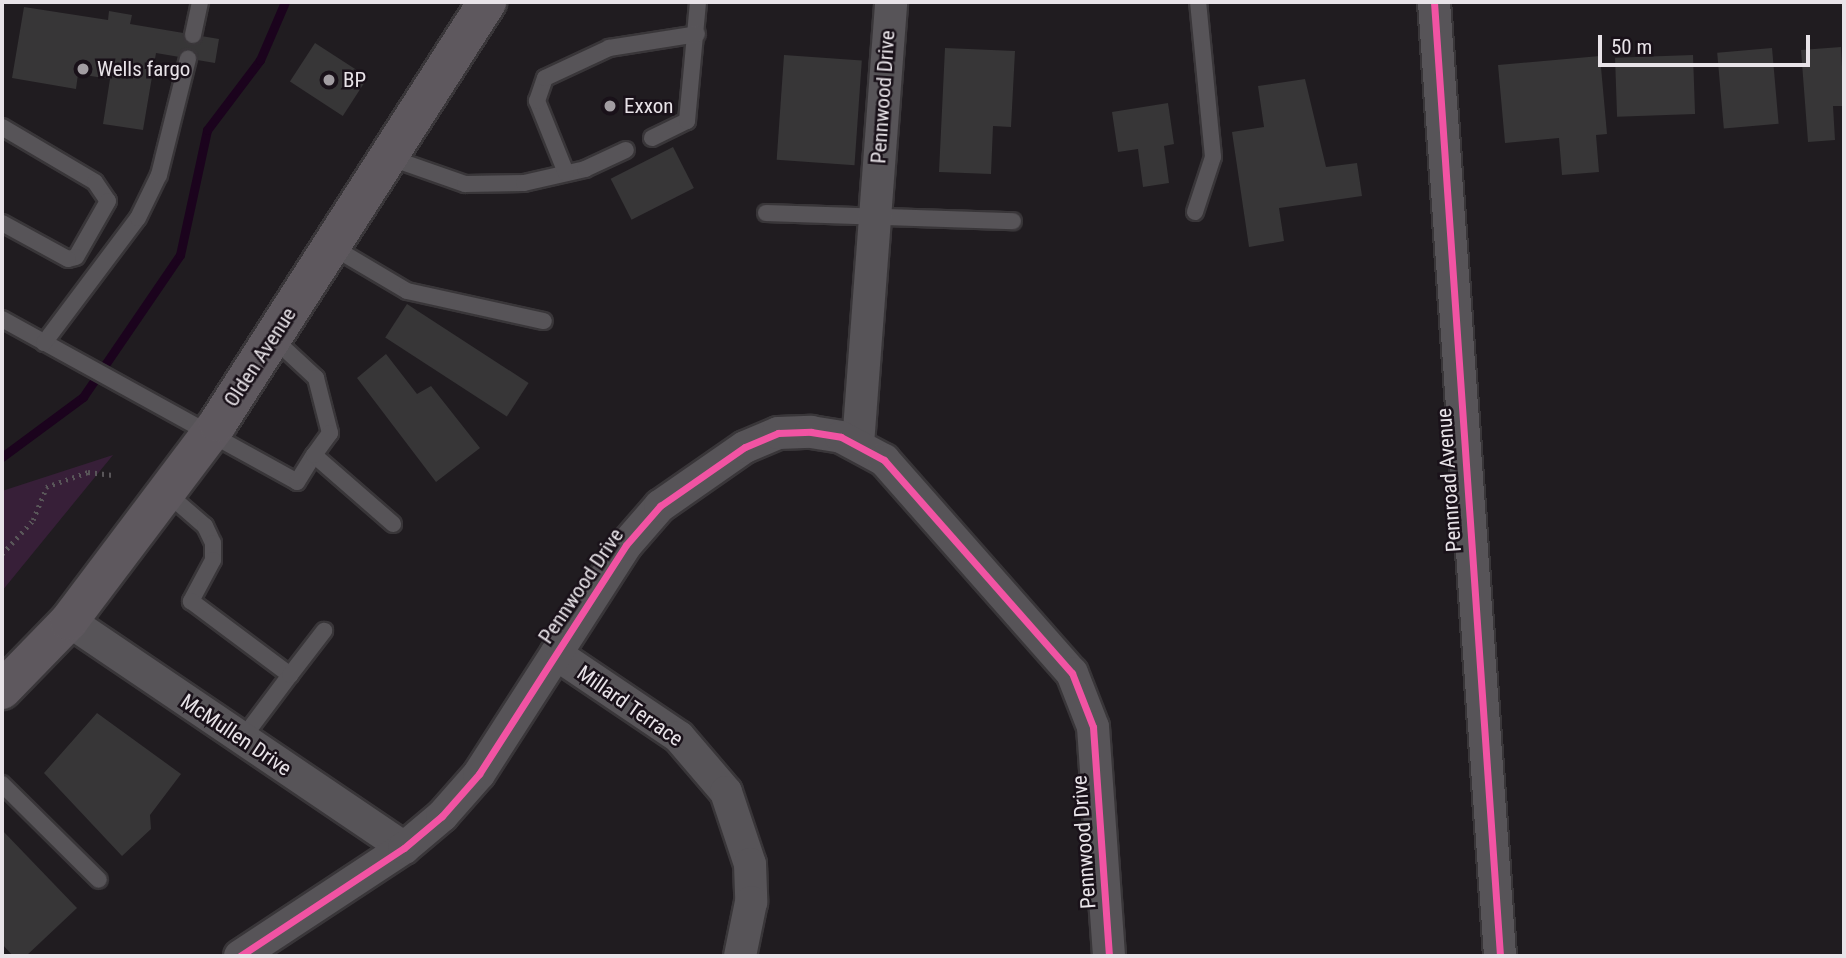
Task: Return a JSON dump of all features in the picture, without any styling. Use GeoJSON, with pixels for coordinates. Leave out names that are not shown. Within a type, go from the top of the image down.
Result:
{"type":"FeatureCollection","features":[{"type":"Feature","properties":{"kind":"main road","name":"Olden Avenue"},"geometry":{"type":"LineString","coordinates":[[2,690],[69,621],[168,494],[209,436],[487,2]]}},
{"type":"Feature","properties":{"kind":"street","name":"Pennwood Drive"},"geometry":{"type":"LineString","coordinates":[[858,444],[891,2]]}},
{"type":"Feature","properties":{"kind":"street","name":"Pennroad Avenue"},"geometry":{"type":"LineString","coordinates":[[1434,2],[1500,956]]}},
{"type":"Feature","properties":{"kind":"street","name":"Pennwood Drive"},"geometry":{"type":"LineString","coordinates":[[240,956],[404,848],[479,774],[626,545],[700,473],[778,433],[811,432],[858,444],[884,460],[1072,673],[1085,699],[1093,727],[1109,956]]}},
{"type":"Feature","properties":{"kind":"street","name":"McMullen Drive"},"geometry":{"type":"LineString","coordinates":[[69,621],[404,848]]}},
{"type":"Feature","properties":{"kind":"street","name":"Millard Terrace"},"geometry":{"type":"LineString","coordinates":[[556,654],[679,737],[726,792],[750,864],[751,902],[740,956]]}},
{"type":"Feature","properties":{"kind":"lane"},"geometry":{"type":"LineString","coordinates":[[194,35],[199,2]]}},
{"type":"Feature","properties":{"kind":"lane"},"geometry":{"type":"LineString","coordinates":[[652,138],[687,121],[698,2]]}},
{"type":"Feature","properties":{"kind":"lane"},"geometry":{"type":"LineString","coordinates":[[1195,212],[1213,157],[1198,2]]}},
{"type":"Feature","properties":{"kind":"lane"},"geometry":{"type":"LineString","coordinates":[[566,173],[537,101],[545,78],[609,48],[697,33]]}},
{"type":"Feature","properties":{"kind":"lane"},"geometry":{"type":"LineString","coordinates":[[44,343],[138,218],[159,175],[188,59]]}},
{"type":"Feature","properties":{"kind":"lane"},"geometry":{"type":"LineString","coordinates":[[2,127],[95,182],[107,201],[87,241],[68,259],[2,223]]}},
{"type":"Feature","properties":{"kind":"lane"},"geometry":{"type":"LineString","coordinates":[[388,157],[466,184],[566,173],[626,150]]}},
{"type":"Feature","properties":{"kind":"lane"},"geometry":{"type":"LineString","coordinates":[[766,213],[1013,221]]}},
{"type":"Feature","properties":{"kind":"lane"},"geometry":{"type":"LineString","coordinates":[[331,246],[407,291],[544,321]]}},
{"type":"Feature","properties":{"kind":"lane"},"geometry":{"type":"LineString","coordinates":[[2,319],[209,436],[297,482],[330,433],[316,378],[273,338]]}},
{"type":"Feature","properties":{"kind":"lane"},"geometry":{"type":"LineString","coordinates":[[314,455],[393,524]]}},
{"type":"Feature","properties":{"kind":"lane"},"geometry":{"type":"LineString","coordinates":[[168,494],[205,526],[213,543],[213,560],[191,601],[290,675]]}},
{"type":"Feature","properties":{"kind":"lane"},"geometry":{"type":"LineString","coordinates":[[242,739],[324,631]]}},
{"type":"Feature","properties":{"kind":"lane"},"geometry":{"type":"LineString","coordinates":[[2,784],[99,880]]}},
{"type":"Feature","properties":{"kind":"path"},"geometry":{"type":"LineString","coordinates":[[2,554],[33,520],[46,487],[88,472],[113,475]]}},
{"type":"Feature","properties":{"kind":"shaded area"},"geometry":{"type":"Polygon","coordinates":[[[113,455],[2,591],[2,491],[113,455]]]}},
{"type":"Feature","properties":{"kind":"building","name":"Wells fargo"},"geometry":{"type":"Polygon","coordinates":[[[24,7],[108,20],[109,11],[132,15],[130,24],[219,39],[215,63],[156,53],[143,130],[103,124],[110,79],[78,74],[76,89],[12,78],[24,7]]]}},
{"type":"Feature","properties":{"kind":"building","name":"BP"},"geometry":{"type":"Polygon","coordinates":[[[315,43],[368,77],[343,116],[290,82],[315,43]]]}},
{"type":"Feature","properties":{"kind":"building"},"geometry":{"type":"Polygon","coordinates":[[[1841,47],[1844,106],[1833,106],[1835,140],[1808,142],[1801,50],[1841,47]]]}},
{"type":"Feature","properties":{"kind":"building"},"geometry":{"type":"Polygon","coordinates":[[[945,48],[1015,51],[1011,127],[993,126],[991,174],[939,172],[945,48]]]}},
{"type":"Feature","properties":{"kind":"building"},"geometry":{"type":"Polygon","coordinates":[[[1772,48],[1779,124],[1724,129],[1717,53],[1772,48]]]}},
{"type":"Feature","properties":{"kind":"building"},"geometry":{"type":"Polygon","coordinates":[[[784,55],[862,60],[854,165],[777,160],[784,55]]]}},
{"type":"Feature","properties":{"kind":"building"},"geometry":{"type":"Polygon","coordinates":[[[1693,55],[1695,114],[1617,117],[1615,58],[1693,55]]]}},
{"type":"Feature","properties":{"kind":"building"},"geometry":{"type":"Polygon","coordinates":[[[1600,56],[1607,134],[1596,135],[1599,172],[1562,175],[1559,138],[1505,143],[1498,65],[1600,56]]]}},
{"type":"Feature","properties":{"kind":"building"},"geometry":{"type":"Polygon","coordinates":[[[1305,79],[1326,167],[1357,163],[1362,196],[1279,208],[1284,241],[1249,247],[1232,132],[1264,127],[1258,86],[1305,79]]]}},
{"type":"Feature","properties":{"kind":"building"},"geometry":{"type":"Polygon","coordinates":[[[1168,103],[1174,144],[1164,146],[1169,183],[1143,187],[1138,149],[1118,152],[1112,112],[1168,103]]]}},
{"type":"Feature","properties":{"kind":"building"},"geometry":{"type":"Polygon","coordinates":[[[673,147],[694,188],[632,220],[611,179],[673,147]]]}},
{"type":"Feature","properties":{"kind":"building"},"geometry":{"type":"Polygon","coordinates":[[[407,304],[529,383],[507,417],[385,338],[407,304]]]}},
{"type":"Feature","properties":{"kind":"building"},"geometry":{"type":"Polygon","coordinates":[[[386,354],[417,394],[431,386],[480,448],[436,482],[357,378],[386,354]]]}},
{"type":"Feature","properties":{"kind":"building"},"geometry":{"type":"Polygon","coordinates":[[[97,713],[181,774],[150,815],[151,829],[122,856],[44,773],[97,713]]]}},
{"type":"Feature","properties":{"kind":"building"},"geometry":{"type":"Polygon","coordinates":[[[2,830],[77,908],[26,956],[13,956],[2,944],[2,830]]]}},
{"type":"Feature","properties":{"kind":"waterway"},"geometry":{"type":"LineString","coordinates":[[2,457],[83,397],[180,255],[207,130],[260,60],[285,2]]}},
{"type":"Feature","properties":{"kind":"cycle path"},"geometry":{"type":"LineString","coordinates":[[1434,2],[1500,956]]}},
{"type":"Feature","properties":{"kind":"cycle path"},"geometry":{"type":"LineString","coordinates":[[240,956],[404,848],[442,816],[479,774],[626,545],[660,506],[745,447],[778,433],[811,432],[841,437],[884,460],[1072,673],[1093,727],[1109,956]]}},
{"type":"Feature","properties":{"kind":"place","name":"Wells fargo"},"geometry":{"type":"Point","coordinates":[83,69]}},
{"type":"Feature","properties":{"kind":"place","name":"BP"},"geometry":{"type":"Point","coordinates":[329,80]}},
{"type":"Feature","properties":{"kind":"place","name":"Exxon"},"geometry":{"type":"Point","coordinates":[610,106]}}]}
